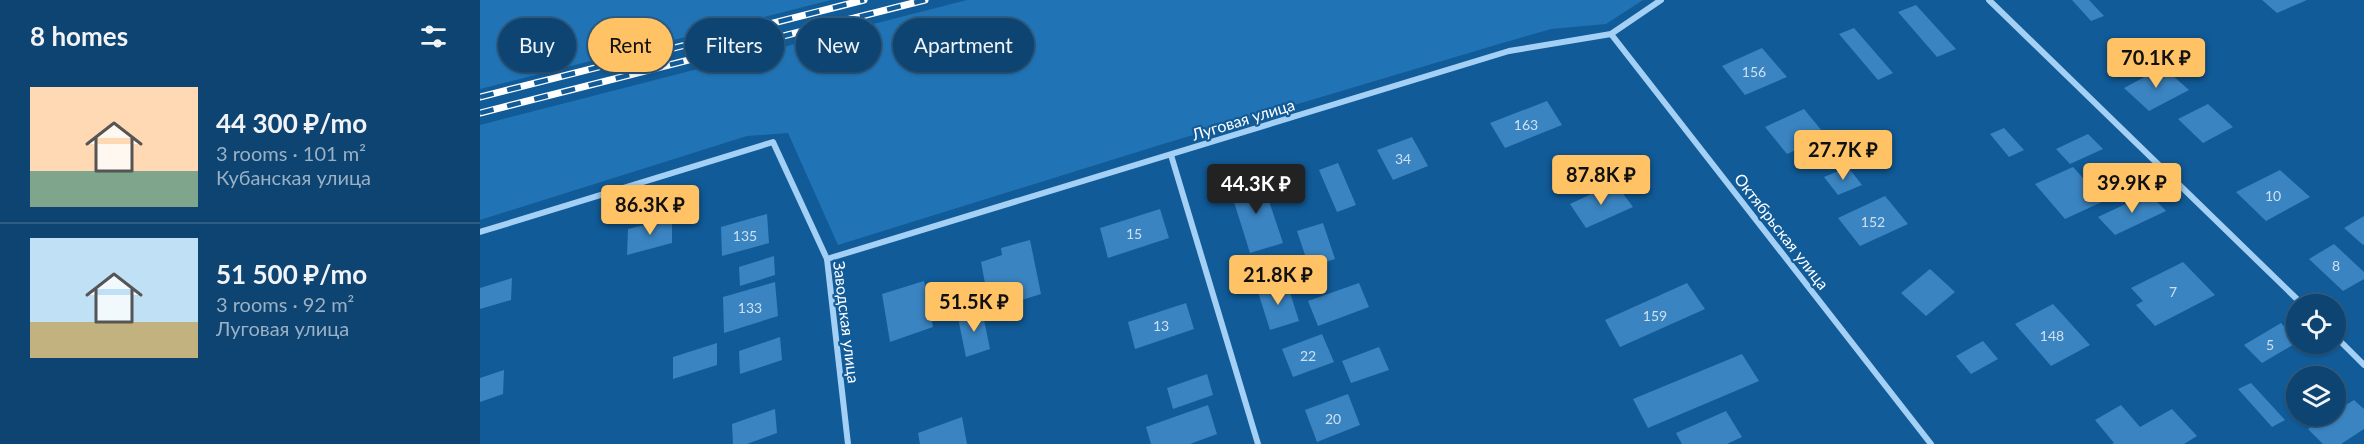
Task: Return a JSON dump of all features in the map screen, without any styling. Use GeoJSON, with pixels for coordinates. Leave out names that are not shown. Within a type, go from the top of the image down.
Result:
{"type":"FeatureCollection","features":[{"type":"Feature","properties":{"kind":"street","name":"Луговая улица"},"geometry":{"type":"LineString","coordinates":[[827,259],[1509,51],[1611,34],[1661,0]]}},
{"type":"Feature","properties":{"kind":"street"},"geometry":{"type":"LineString","coordinates":[[1989,0],[2292,294]]}},
{"type":"Feature","properties":{"kind":"street","name":"Октябрьская улица"},"geometry":{"type":"LineString","coordinates":[[1611,34],[1931,444]]}},
{"type":"Feature","properties":{"kind":"street","name":"Заводская улица"},"geometry":{"type":"LineString","coordinates":[[480,232],[773,142],[827,259],[848,444]]}},
{"type":"Feature","properties":{"kind":"street"},"geometry":{"type":"LineString","coordinates":[[1171,155],[1258,444]]}},
{"type":"Feature","properties":{"kind":"street"},"geometry":{"type":"LineString","coordinates":[[2346,347],[2364,365]]}},
{"type":"Feature","properties":{"kind":"shaded area"},"geometry":{"type":"Polygon","coordinates":[[[480,0],[831,0],[760,18],[685,18],[685,37],[673,40],[673,18],[588,18],[588,62],[576,65],[576,18],[498,18],[498,72],[547,72],[480,89],[480,0]]]}},
{"type":"Feature","properties":{"kind":"shaded area"},"geometry":{"type":"Polygon","coordinates":[[[967,0],[1643,0],[1606,24],[1551,29],[1163,144],[838,245],[788,133],[747,136],[480,220],[480,125],[686,72],[784,72],[784,47],[796,44],[796,72],[881,72],[881,22],[893,19],[893,72],[1034,72],[1034,18],[897,18],[967,0]]]}},
{"type":"Feature","properties":{"kind":"building"},"geometry":{"type":"Polygon","coordinates":[[[2072,0],[2089,0],[2104,16],[2091,21],[2072,0]]]}},
{"type":"Feature","properties":{"kind":"building"},"geometry":{"type":"Polygon","coordinates":[[[2262,0],[2307,0],[2277,13],[2262,0]]]}},
{"type":"Feature","properties":{"kind":"building"},"geometry":{"type":"Polygon","coordinates":[[[1916,5],[1956,49],[1937,57],[1898,12],[1916,5]]]}},
{"type":"Feature","properties":{"kind":"building"},"geometry":{"type":"Polygon","coordinates":[[[1854,28],[1893,73],[1878,80],[1839,34],[1854,28]]]}},
{"type":"Feature","properties":{"kind":"building"},"geometry":{"type":"Polygon","coordinates":[[[1762,48],[1787,77],[1745,95],[1722,66],[1762,48]]]}},
{"type":"Feature","properties":{"kind":"building"},"geometry":{"type":"Polygon","coordinates":[[[2163,67],[2189,90],[2149,111],[2124,88],[2163,67]]]}},
{"type":"Feature","properties":{"kind":"building"},"geometry":{"type":"Polygon","coordinates":[[[1547,101],[1562,125],[1505,148],[1490,123],[1547,101]]]}},
{"type":"Feature","properties":{"kind":"building"},"geometry":{"type":"Polygon","coordinates":[[[2208,104],[2233,127],[2203,143],[2178,119],[2208,104]]]}},
{"type":"Feature","properties":{"kind":"building"},"geometry":{"type":"Polygon","coordinates":[[[1804,109],[1826,136],[1787,154],[1765,127],[1804,109]]]}},
{"type":"Feature","properties":{"kind":"building"},"geometry":{"type":"Polygon","coordinates":[[[2004,128],[2024,150],[2009,157],[1990,134],[2004,128]]]}},
{"type":"Feature","properties":{"kind":"building"},"geometry":{"type":"Polygon","coordinates":[[[2088,134],[2103,149],[2070,164],[2056,149],[2088,134]]]}},
{"type":"Feature","properties":{"kind":"building"},"geometry":{"type":"Polygon","coordinates":[[[1412,137],[1428,166],[1393,180],[1377,150],[1412,137]]]}},
{"type":"Feature","properties":{"kind":"building"},"geometry":{"type":"Polygon","coordinates":[[[1338,163],[1356,205],[1337,212],[1319,170],[1338,163]]]}},
{"type":"Feature","properties":{"kind":"building"},"geometry":{"type":"Polygon","coordinates":[[[1848,167],[1862,185],[1838,195],[1824,177],[1848,167]]]}},
{"type":"Feature","properties":{"kind":"building"},"geometry":{"type":"Polygon","coordinates":[[[2073,167],[2104,201],[2065,219],[2035,184],[2073,167]]]}},
{"type":"Feature","properties":{"kind":"building"},"geometry":{"type":"Polygon","coordinates":[[[2280,170],[2310,197],[2266,221],[2236,192],[2280,170]]]}},
{"type":"Feature","properties":{"kind":"building"},"geometry":{"type":"Polygon","coordinates":[[[1261,177],[1283,243],[1250,253],[1229,186],[1261,177]]]}},
{"type":"Feature","properties":{"kind":"building"},"geometry":{"type":"Polygon","coordinates":[[[1615,183],[1633,207],[1586,228],[1570,204],[1615,183]]]}},
{"type":"Feature","properties":{"kind":"building"},"geometry":{"type":"Polygon","coordinates":[[[2149,193],[2166,211],[2115,235],[2098,217],[2149,193]]]}},
{"type":"Feature","properties":{"kind":"building"},"geometry":{"type":"Polygon","coordinates":[[[1885,196],[1908,224],[1860,246],[1838,218],[1885,196]]]}},
{"type":"Feature","properties":{"kind":"building"},"geometry":{"type":"Polygon","coordinates":[[[1160,209],[1169,238],[1108,258],[1100,228],[1160,209]]]}},
{"type":"Feature","properties":{"kind":"building"},"geometry":{"type":"Polygon","coordinates":[[[767,214],[769,243],[722,256],[721,227],[767,214]]]}},
{"type":"Feature","properties":{"kind":"building"},"geometry":{"type":"Polygon","coordinates":[[[2364,216],[2364,244],[2363,245],[2344,228],[2364,216]]]}},
{"type":"Feature","properties":{"kind":"building"},"geometry":{"type":"Polygon","coordinates":[[[672,218],[672,243],[627,255],[628,229],[672,218]]]}},
{"type":"Feature","properties":{"kind":"building"},"geometry":{"type":"Polygon","coordinates":[[[1323,223],[1335,259],[1309,267],[1297,231],[1323,223]]]}},
{"type":"Feature","properties":{"kind":"building"},"geometry":{"type":"Polygon","coordinates":[[[1030,240],[1041,294],[990,310],[981,262],[1002,255],[1001,248],[1030,240]]]}},
{"type":"Feature","properties":{"kind":"building"},"geometry":{"type":"Polygon","coordinates":[[[2334,244],[2364,272],[2364,279],[2343,291],[2309,259],[2334,244]]]}},
{"type":"Feature","properties":{"kind":"building"},"geometry":{"type":"Polygon","coordinates":[[[774,256],[775,275],[740,286],[739,267],[774,256]]]}},
{"type":"Feature","properties":{"kind":"building"},"geometry":{"type":"Polygon","coordinates":[[[2183,262],[2215,295],[2155,326],[2136,305],[2143,301],[2131,288],[2183,262]]]}},
{"type":"Feature","properties":{"kind":"building"},"geometry":{"type":"Polygon","coordinates":[[[1930,269],[1955,292],[1926,316],[1901,293],[1930,269]]]}},
{"type":"Feature","properties":{"kind":"building"},"geometry":{"type":"Polygon","coordinates":[[[512,278],[511,300],[480,309],[480,288],[512,278]]]}},
{"type":"Feature","properties":{"kind":"building"},"geometry":{"type":"Polygon","coordinates":[[[924,281],[933,327],[890,342],[882,294],[924,281]]]}},
{"type":"Feature","properties":{"kind":"building"},"geometry":{"type":"Polygon","coordinates":[[[775,282],[778,316],[724,333],[723,297],[775,282]]]}},
{"type":"Feature","properties":{"kind":"building"},"geometry":{"type":"Polygon","coordinates":[[[1287,283],[1299,321],[1270,330],[1258,292],[1287,283]]]}},
{"type":"Feature","properties":{"kind":"building"},"geometry":{"type":"Polygon","coordinates":[[[1359,283],[1369,307],[1318,326],[1308,301],[1359,283]]]}},
{"type":"Feature","properties":{"kind":"building"},"geometry":{"type":"Polygon","coordinates":[[[1687,283],[1705,309],[1620,347],[1605,320],[1687,283]]]}},
{"type":"Feature","properties":{"kind":"building"},"geometry":{"type":"Polygon","coordinates":[[[1186,303],[1194,329],[1135,349],[1128,322],[1186,303]]]}},
{"type":"Feature","properties":{"kind":"building"},"geometry":{"type":"Polygon","coordinates":[[[2053,304],[2090,345],[2051,366],[2015,324],[2053,304]]]}},
{"type":"Feature","properties":{"kind":"building"},"geometry":{"type":"Polygon","coordinates":[[[982,310],[990,349],[966,357],[958,318],[982,310]]]}},
{"type":"Feature","properties":{"kind":"building"},"geometry":{"type":"Polygon","coordinates":[[[2281,323],[2286,328],[2286,349],[2262,363],[2244,345],[2281,323]]]}},
{"type":"Feature","properties":{"kind":"building"},"geometry":{"type":"Polygon","coordinates":[[[1322,334],[1334,362],[1293,377],[1282,349],[1322,334]]]}},
{"type":"Feature","properties":{"kind":"building"},"geometry":{"type":"Polygon","coordinates":[[[780,337],[782,360],[740,374],[739,351],[780,337]]]}},
{"type":"Feature","properties":{"kind":"building"},"geometry":{"type":"Polygon","coordinates":[[[1983,341],[1998,359],[1971,374],[1956,356],[1983,341]]]}},
{"type":"Feature","properties":{"kind":"building"},"geometry":{"type":"Polygon","coordinates":[[[717,343],[717,365],[673,379],[673,357],[717,343]]]}},
{"type":"Feature","properties":{"kind":"building"},"geometry":{"type":"Polygon","coordinates":[[[1379,347],[1389,370],[1351,383],[1342,361],[1379,347]]]}},
{"type":"Feature","properties":{"kind":"building"},"geometry":{"type":"Polygon","coordinates":[[[1742,354],[1759,381],[1648,428],[1633,399],[1742,354]]]}},
{"type":"Feature","properties":{"kind":"building"},"geometry":{"type":"Polygon","coordinates":[[[504,370],[503,394],[480,402],[480,378],[504,370]]]}},
{"type":"Feature","properties":{"kind":"building"},"geometry":{"type":"Polygon","coordinates":[[[1207,374],[1213,395],[1173,409],[1167,388],[1207,374]]]}},
{"type":"Feature","properties":{"kind":"building"},"geometry":{"type":"Polygon","coordinates":[[[2251,383],[2285,420],[2272,427],[2238,389],[2251,383]]]}},
{"type":"Feature","properties":{"kind":"building"},"geometry":{"type":"Polygon","coordinates":[[[1348,394],[1360,425],[1317,442],[1305,410],[1348,394]]]}},
{"type":"Feature","properties":{"kind":"building"},"geometry":{"type":"Polygon","coordinates":[[[2354,400],[2364,409],[2364,429],[2341,444],[2323,444],[2308,429],[2313,426],[2346,426],[2346,405],[2354,400]]]}},
{"type":"Feature","properties":{"kind":"building"},"geometry":{"type":"Polygon","coordinates":[[[1208,405],[1217,434],[1190,444],[1151,444],[1146,427],[1208,405]]]}},
{"type":"Feature","properties":{"kind":"building"},"geometry":{"type":"Polygon","coordinates":[[[2121,405],[2140,427],[2172,409],[2197,436],[2184,444],[2112,444],[2114,443],[2095,420],[2121,405]]]}},
{"type":"Feature","properties":{"kind":"building"},"geometry":{"type":"Polygon","coordinates":[[[775,409],[777,433],[747,444],[733,444],[732,424],[775,409]]]}},
{"type":"Feature","properties":{"kind":"building"},"geometry":{"type":"Polygon","coordinates":[[[1726,411],[1742,437],[1727,444],[1682,444],[1676,433],[1726,411]]]}},
{"type":"Feature","properties":{"kind":"building"},"geometry":{"type":"Polygon","coordinates":[[[962,417],[967,444],[920,444],[918,433],[962,417]]]}},
{"type":"Feature","properties":{"kind":"railway"},"geometry":{"type":"LineString","coordinates":[[480,97],[864,0]]}},
{"type":"Feature","properties":{"kind":"railway"},"geometry":{"type":"LineString","coordinates":[[480,113],[925,0]]}}]}
